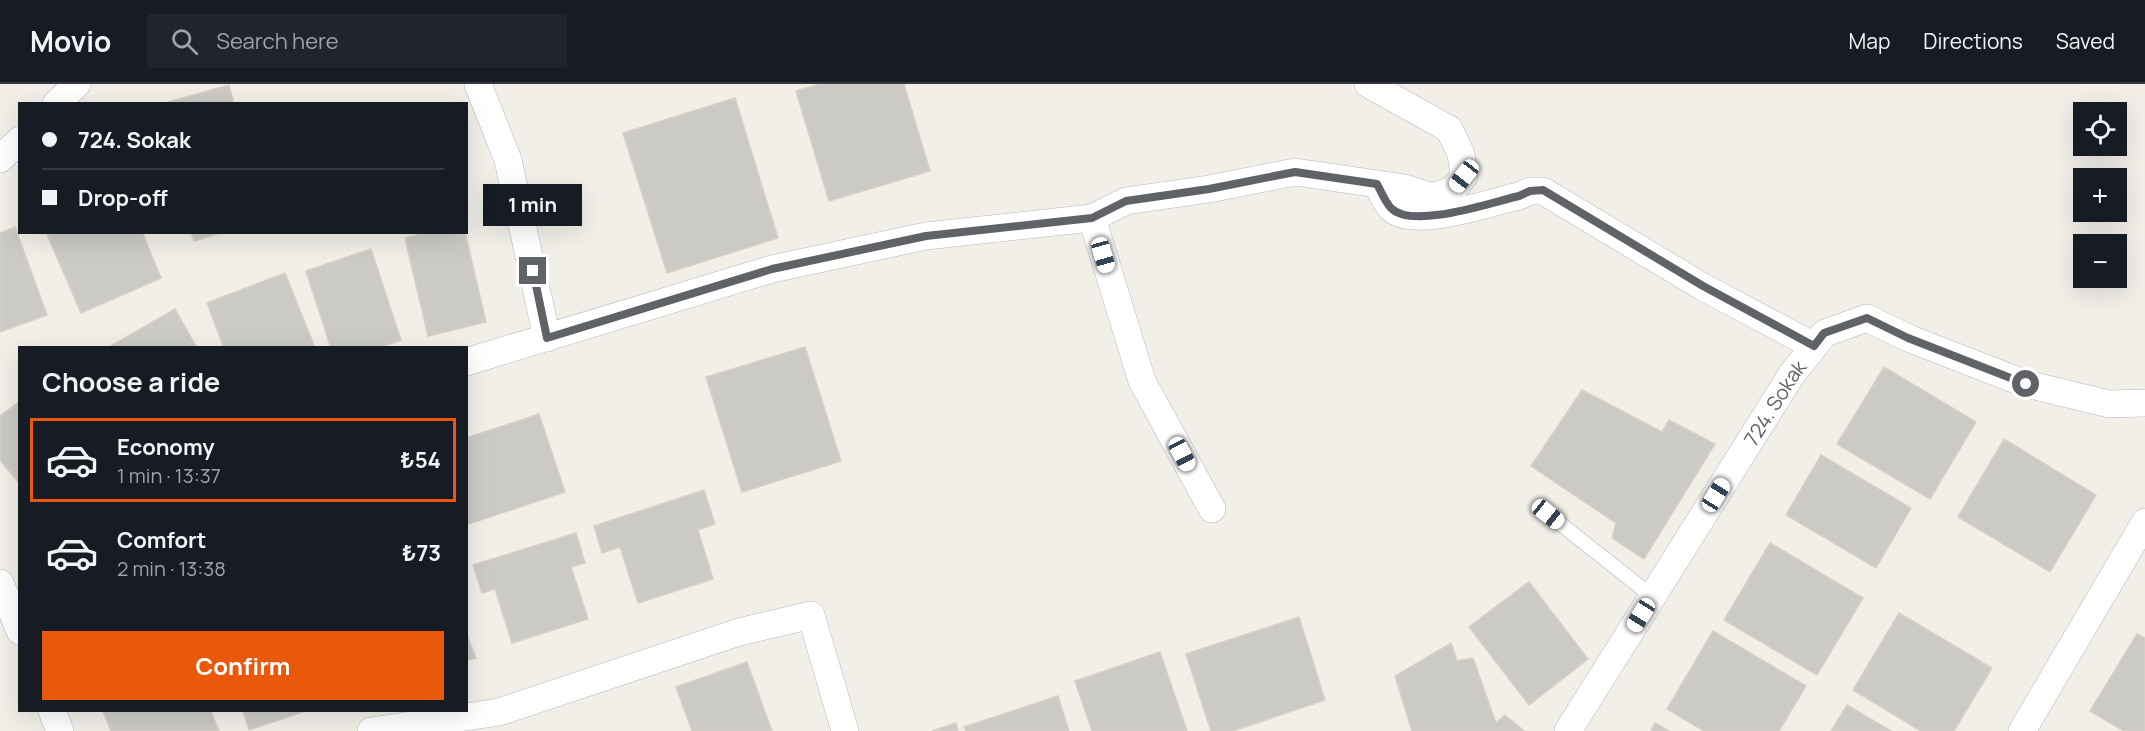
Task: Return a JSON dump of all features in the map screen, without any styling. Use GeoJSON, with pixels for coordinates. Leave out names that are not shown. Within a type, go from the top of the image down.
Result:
{"type":"FeatureCollection","features":[{"type":"Feature","properties":{"kind":"street"},"geometry":{"type":"LineString","coordinates":[[58,102],[77,84]]}},
{"type":"Feature","properties":{"kind":"street"},"geometry":{"type":"LineString","coordinates":[[478,84],[508,160],[547,338]]}},
{"type":"Feature","properties":{"kind":"street"},"geometry":{"type":"LineString","coordinates":[[468,361],[772,269],[926,236],[1092,218],[1126,201],[1209,189],[1295,172],[1405,188],[1432,196],[1453,190],[1464,176],[1461,154],[1449,129],[1368,84]]}},
{"type":"Feature","properties":{"kind":"street"},"geometry":{"type":"LineString","coordinates":[[0,159],[18,142]]}},
{"type":"Feature","properties":{"kind":"street"},"geometry":{"type":"LineString","coordinates":[[1377,184],[1391,208],[1403,216],[1434,217],[1519,196],[1530,191],[1543,190],[1703,286],[1814,346]]}},
{"type":"Feature","properties":{"kind":"street"},"geometry":{"type":"LineString","coordinates":[[1092,218],[1142,381],[1212,509]]}},
{"type":"Feature","properties":{"kind":"street","name":"724. Sokak"},"geometry":{"type":"LineString","coordinates":[[1568,731],[1792,374],[1824,333],[1867,318],[1908,338],[2026,384],[2109,404],[2145,403]]}},
{"type":"Feature","properties":{"kind":"street"},"geometry":{"type":"LineString","coordinates":[[2022,731],[2145,522]]}},
{"type":"Feature","properties":{"kind":"street"},"geometry":{"type":"LineString","coordinates":[[0,578],[18,571]]}},
{"type":"Feature","properties":{"kind":"street"},"geometry":{"type":"LineString","coordinates":[[0,583],[18,626]]}},
{"type":"Feature","properties":{"kind":"street"},"geometry":{"type":"LineString","coordinates":[[371,731],[499,712],[739,632],[811,615],[844,731]]}},
{"type":"Feature","properties":{"kind":"street"},"geometry":{"type":"LineString","coordinates":[[52,712],[60,731]]}},
{"type":"Feature","properties":{"kind":"lane"},"geometry":{"type":"LineString","coordinates":[[1548,514],[1653,597]]}},
{"type":"Feature","properties":{"kind":"building"},"geometry":{"type":"Polygon","coordinates":[[[820,84],[904,84],[930,171],[829,201],[796,91],[820,84]]]}},
{"type":"Feature","properties":{"kind":"building"},"geometry":{"type":"Polygon","coordinates":[[[229,85],[233,102],[168,102],[229,85]]]}},
{"type":"Feature","properties":{"kind":"building"},"geometry":{"type":"Polygon","coordinates":[[[735,98],[778,238],[667,273],[623,133],[735,98]]]}},
{"type":"Feature","properties":{"kind":"building"},"geometry":{"type":"Polygon","coordinates":[[[15,227],[47,315],[0,332],[0,233],[15,227]]]}},
{"type":"Feature","properties":{"kind":"building"},"geometry":{"type":"Polygon","coordinates":[[[47,234],[143,234],[161,278],[81,313],[47,234]]]}},
{"type":"Feature","properties":{"kind":"building"},"geometry":{"type":"Polygon","coordinates":[[[192,234],[217,234],[194,241],[192,234]]]}},
{"type":"Feature","properties":{"kind":"building"},"geometry":{"type":"Polygon","coordinates":[[[420,234],[465,234],[486,322],[428,336],[405,238],[420,234]]]}},
{"type":"Feature","properties":{"kind":"building"},"geometry":{"type":"Polygon","coordinates":[[[371,249],[401,340],[384,346],[330,346],[306,271],[371,249]]]}},
{"type":"Feature","properties":{"kind":"building"},"geometry":{"type":"Polygon","coordinates":[[[285,273],[314,346],[223,346],[207,303],[285,273]]]}},
{"type":"Feature","properties":{"kind":"building"},"geometry":{"type":"Polygon","coordinates":[[[175,309],[196,346],[111,346],[175,309]]]}},
{"type":"Feature","properties":{"kind":"building"},"geometry":{"type":"Polygon","coordinates":[[[805,347],[841,461],[742,492],[706,377],[805,347]]]}},
{"type":"Feature","properties":{"kind":"building"},"geometry":{"type":"Polygon","coordinates":[[[1884,367],[1976,422],[1930,499],[1837,444],[1884,367]]]}},
{"type":"Feature","properties":{"kind":"building"},"geometry":{"type":"Polygon","coordinates":[[[1582,390],[1662,432],[1669,420],[1715,444],[1644,559],[1612,538],[1616,523],[1531,466],[1582,390]]]}},
{"type":"Feature","properties":{"kind":"building"},"geometry":{"type":"Polygon","coordinates":[[[18,402],[18,482],[0,460],[0,416],[18,402]]]}},
{"type":"Feature","properties":{"kind":"building"},"geometry":{"type":"Polygon","coordinates":[[[539,414],[565,492],[468,524],[468,437],[539,414]]]}},
{"type":"Feature","properties":{"kind":"building"},"geometry":{"type":"Polygon","coordinates":[[[2004,439],[2096,495],[2050,572],[1958,517],[2004,439]]]}},
{"type":"Feature","properties":{"kind":"building"},"geometry":{"type":"Polygon","coordinates":[[[1821,455],[1911,508],[1876,568],[1786,515],[1821,455]]]}},
{"type":"Feature","properties":{"kind":"building"},"geometry":{"type":"Polygon","coordinates":[[[704,490],[715,524],[698,530],[713,579],[638,603],[620,547],[602,553],[594,526],[704,490]]]}},
{"type":"Feature","properties":{"kind":"building"},"geometry":{"type":"Polygon","coordinates":[[[576,533],[585,563],[571,567],[588,619],[512,643],[495,589],[482,593],[473,565],[576,533]]]}},
{"type":"Feature","properties":{"kind":"building"},"geometry":{"type":"Polygon","coordinates":[[[1770,543],[1863,598],[1817,675],[1724,620],[1770,543]]]}},
{"type":"Feature","properties":{"kind":"building"},"geometry":{"type":"Polygon","coordinates":[[[1529,582],[1588,659],[1529,705],[1469,627],[1529,582]]]}},
{"type":"Feature","properties":{"kind":"building"},"geometry":{"type":"Polygon","coordinates":[[[1899,613],[1992,668],[1954,731],[1921,731],[1853,690],[1899,613]]]}},
{"type":"Feature","properties":{"kind":"building"},"geometry":{"type":"Polygon","coordinates":[[[1299,617],[1325,700],[1233,731],[1211,731],[1186,654],[1299,617]]]}},
{"type":"Feature","properties":{"kind":"building"},"geometry":{"type":"Polygon","coordinates":[[[1713,631],[1806,686],[1779,731],[1704,731],[1667,709],[1713,631]]]}},
{"type":"Feature","properties":{"kind":"building"},"geometry":{"type":"Polygon","coordinates":[[[2137,634],[2145,638],[2145,731],[2124,731],[2090,711],[2137,634]]]}},
{"type":"Feature","properties":{"kind":"building"},"geometry":{"type":"Polygon","coordinates":[[[468,637],[476,658],[468,660],[468,637]]]}},
{"type":"Feature","properties":{"kind":"building"},"geometry":{"type":"Polygon","coordinates":[[[1451,643],[1457,661],[1473,658],[1496,723],[1505,715],[1524,731],[1412,731],[1395,676],[1451,643]]]}},
{"type":"Feature","properties":{"kind":"building"},"geometry":{"type":"Polygon","coordinates":[[[1160,652],[1187,731],[1092,731],[1075,681],[1160,652]]]}},
{"type":"Feature","properties":{"kind":"building"},"geometry":{"type":"Polygon","coordinates":[[[747,662],[772,731],[692,731],[676,687],[747,662]]]}},
{"type":"Feature","properties":{"kind":"building"},"geometry":{"type":"Polygon","coordinates":[[[1058,696],[1069,731],[966,731],[964,727],[1058,696]]]}},
{"type":"Feature","properties":{"kind":"building"},"geometry":{"type":"Polygon","coordinates":[[[1847,705],[1891,731],[1831,731],[1847,705]]]}},
{"type":"Feature","properties":{"kind":"building"},"geometry":{"type":"Polygon","coordinates":[[[103,712],[211,712],[219,731],[111,731],[103,712]]]}},
{"type":"Feature","properties":{"kind":"building"},"geometry":{"type":"Polygon","coordinates":[[[243,712],[303,712],[249,730],[243,712]]]}},
{"type":"Feature","properties":{"kind":"building"},"geometry":{"type":"Polygon","coordinates":[[[956,723],[958,731],[932,731],[956,723]]]}},
{"type":"Feature","properties":{"kind":"building"},"geometry":{"type":"Polygon","coordinates":[[[1655,723],[1669,731],[1651,731],[1655,723]]]}},
{"type":"Feature","properties":{"kind":"route"},"geometry":{"type":"LineString","coordinates":[[533,271],[547,338],[772,269],[926,236],[1092,218],[1126,201],[1209,189],[1295,172],[1377,184],[1391,208],[1403,216],[1434,217],[1519,196],[1530,191],[1543,190],[1703,286],[1814,346],[1824,333],[1867,318],[1908,338],[2026,384]]}}]}
